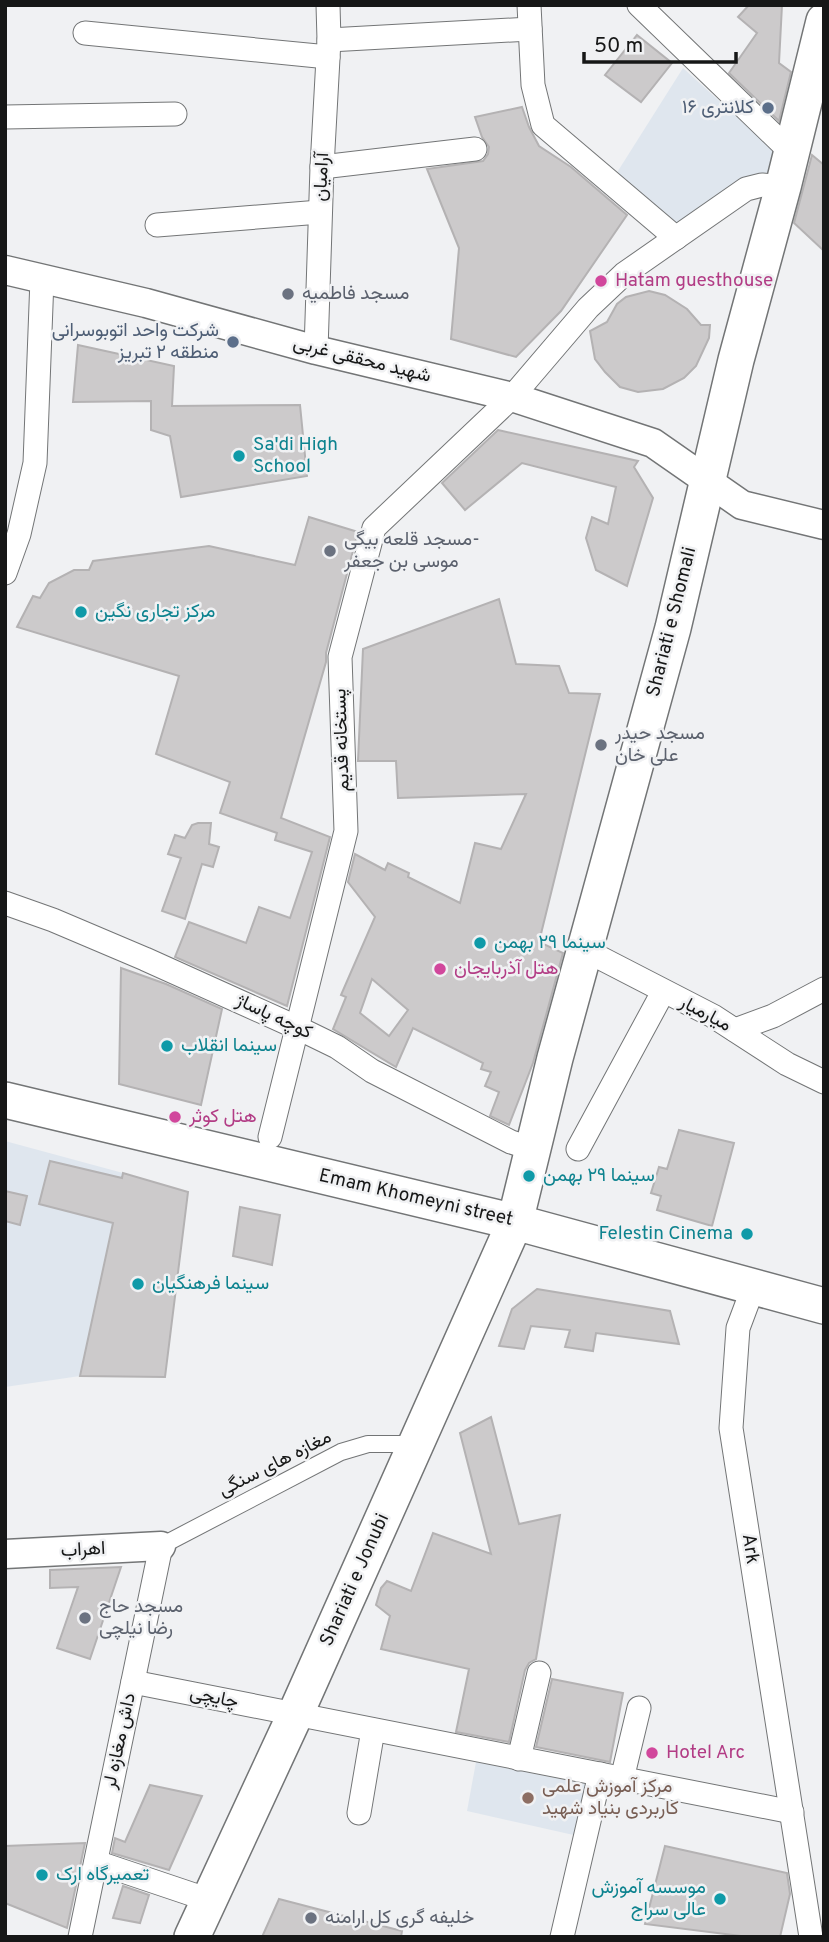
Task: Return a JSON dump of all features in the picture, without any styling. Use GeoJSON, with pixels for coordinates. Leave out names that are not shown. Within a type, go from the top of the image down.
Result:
{"type":"FeatureCollection","features":[{"type":"Feature","properties":{"kind":"main road","name":"Shariati e Shomali"},"geometry":{"type":"LineString","coordinates":[[515,1222],[584,950],[673,628],[706,482],[791,152],[813,102],[824,21]]}},
{"type":"Feature","properties":{"kind":"main road","name":"Emam Khomeyni street"},"geometry":{"type":"LineString","coordinates":[[5,1100],[515,1222],[824,1306]]}},
{"type":"Feature","properties":{"kind":"main road","name":"Shariati e Jonubi"},"geometry":{"type":"LineString","coordinates":[[192,1937],[295,1715],[515,1222]]}},
{"type":"Feature","properties":{"kind":"street","name":"آرامیان"},"geometry":{"type":"LineString","coordinates":[[316,350],[329,48],[328,5]]}},
{"type":"Feature","properties":{"kind":"street"},"geometry":{"type":"LineString","coordinates":[[528,5],[533,85],[543,125],[676,238]]}},
{"type":"Feature","properties":{"kind":"street"},"geometry":{"type":"LineString","coordinates":[[639,5],[791,152]]}},
{"type":"Feature","properties":{"kind":"street"},"geometry":{"type":"LineString","coordinates":[[85,33],[329,48],[530,29]]}},
{"type":"Feature","properties":{"kind":"street"},"geometry":{"type":"LineString","coordinates":[[5,117],[175,114]]}},
{"type":"Feature","properties":{"kind":"street"},"geometry":{"type":"LineString","coordinates":[[322,167],[475,149]]}},
{"type":"Feature","properties":{"kind":"street","name":"پستخانه قدیم"},"geometry":{"type":"LineString","coordinates":[[270,1137],[346,831],[340,657],[374,528],[512,397],[588,308],[624,274],[746,189],[762,186],[783,187]]}},
{"type":"Feature","properties":{"kind":"street"},"geometry":{"type":"LineString","coordinates":[[157,225],[320,212]]}},
{"type":"Feature","properties":{"kind":"street","name":"شهید محققی غربی"},"geometry":{"type":"LineString","coordinates":[[5,270],[146,303],[316,350],[512,397],[653,443],[742,505],[824,525]]}},
{"type":"Feature","properties":{"kind":"street"},"geometry":{"type":"LineString","coordinates":[[5,573],[19,534],[35,463],[42,279]]}},
{"type":"Feature","properties":{"kind":"street","name":"کوچه پاساژ"},"geometry":{"type":"LineString","coordinates":[[5,903],[133,954],[298,1028],[337,1047],[372,1071],[511,1142],[533,1149]]}},
{"type":"Feature","properties":{"kind":"street","name":"میارمیار"},"geometry":{"type":"LineString","coordinates":[[584,950],[713,1016],[787,1064],[824,1082]]}},
{"type":"Feature","properties":{"kind":"street"},"geometry":{"type":"LineString","coordinates":[[735,1030],[773,1016],[824,989]]}},
{"type":"Feature","properties":{"kind":"street"},"geometry":{"type":"LineString","coordinates":[[578,1149],[663,992]]}},
{"type":"Feature","properties":{"kind":"street","name":"Ark"},"geometry":{"type":"LineString","coordinates":[[753,1288],[738,1328],[731,1428],[811,1937]]}},
{"type":"Feature","properties":{"kind":"street","name":"مغازه های سنگی"},"geometry":{"type":"LineString","coordinates":[[160,1546],[341,1452],[368,1444],[416,1444]]}},
{"type":"Feature","properties":{"kind":"street","name":"اهراب"},"geometry":{"type":"LineString","coordinates":[[5,1554],[160,1546]]}},
{"type":"Feature","properties":{"kind":"street","name":"داش مغازه لر"},"geometry":{"type":"LineString","coordinates":[[80,1937],[160,1546]]}},
{"type":"Feature","properties":{"kind":"street"},"geometry":{"type":"LineString","coordinates":[[519,1759],[539,1673]]}},
{"type":"Feature","properties":{"kind":"street","name":"چایچی"},"geometry":{"type":"LineString","coordinates":[[133,1682],[295,1715]]}},
{"type":"Feature","properties":{"kind":"street"},"geometry":{"type":"LineString","coordinates":[[562,1937],[611,1777],[639,1708]]}},
{"type":"Feature","properties":{"kind":"street"},"geometry":{"type":"LineString","coordinates":[[295,1715],[792,1812]]}},
{"type":"Feature","properties":{"kind":"street"},"geometry":{"type":"LineString","coordinates":[[359,1813],[373,1730]]}},
{"type":"Feature","properties":{"kind":"street"},"geometry":{"type":"LineString","coordinates":[[96,1862],[209,1900]]}},
{"type":"Feature","properties":{"kind":"shaded area"},"geometry":{"type":"Polygon","coordinates":[[[683,68],[773,150],[768,178],[740,181],[669,228],[611,182],[683,68]]]}},
{"type":"Feature","properties":{"kind":"shaded area"},"geometry":{"type":"Polygon","coordinates":[[[5,1141],[123,1173],[80,1376],[5,1387],[5,1141]]]}},
{"type":"Feature","properties":{"kind":"shaded area","name":"مرکز آموزش علمی کاربردی بنیاد شهید"},"geometry":{"type":"Polygon","coordinates":[[[476,1762],[591,1785],[578,1836],[467,1811],[476,1762]]]}},
{"type":"Feature","properties":{"kind":"building","name":"کلانتری ۱۶"},"geometry":{"type":"Polygon","coordinates":[[[749,5],[782,5],[779,63],[791,72],[779,121],[729,73],[757,33],[738,17],[749,5]]]}},
{"type":"Feature","properties":{"kind":"building"},"geometry":{"type":"Polygon","coordinates":[[[637,35],[672,63],[641,102],[605,75],[637,35]]]}},
{"type":"Feature","properties":{"kind":"building"},"geometry":{"type":"Polygon","coordinates":[[[522,107],[539,146],[571,167],[627,215],[561,311],[516,357],[451,339],[459,248],[427,169],[483,161],[489,147],[482,137],[475,117],[522,107]]]}},
{"type":"Feature","properties":{"kind":"building"},"geometry":{"type":"Polygon","coordinates":[[[812,155],[824,165],[824,251],[794,223],[812,155]]]}},
{"type":"Feature","properties":{"kind":"building"},"geometry":{"type":"Polygon","coordinates":[[[649,291],[665,295],[687,309],[701,325],[710,325],[709,338],[696,366],[684,378],[663,389],[638,392],[620,387],[605,372],[595,359],[590,331],[607,322],[617,304],[626,297],[649,291]]]}},
{"type":"Feature","properties":{"kind":"building","name":"Sa'di High School"},"geometry":{"type":"Polygon","coordinates":[[[78,345],[174,366],[172,406],[300,405],[307,476],[181,497],[170,436],[151,430],[151,401],[73,402],[78,345]]]}},
{"type":"Feature","properties":{"kind":"building"},"geometry":{"type":"Polygon","coordinates":[[[498,430],[638,461],[634,467],[653,498],[627,586],[596,570],[586,538],[592,517],[608,524],[616,487],[522,463],[465,510],[442,483],[498,430]]]}},
{"type":"Feature","properties":{"kind":"building"},"geometry":{"type":"Polygon","coordinates":[[[309,517],[358,532],[326,653],[326,662],[281,818],[330,837],[287,1006],[175,957],[189,922],[246,943],[259,907],[290,918],[312,852],[275,840],[277,833],[220,813],[230,782],[156,754],[179,676],[17,627],[33,596],[40,598],[49,583],[74,570],[89,570],[93,561],[209,546],[295,565],[309,517]]]}},
{"type":"Feature","properties":{"kind":"building"},"geometry":{"type":"Polygon","coordinates":[[[499,599],[516,664],[559,666],[569,693],[600,694],[539,942],[563,953],[533,1063],[509,1125],[490,1116],[499,1092],[485,1086],[491,1072],[481,1069],[483,1063],[413,1028],[396,1067],[333,1029],[346,997],[341,995],[375,917],[348,882],[355,854],[385,870],[388,863],[409,873],[408,877],[460,903],[475,843],[501,849],[526,794],[398,798],[396,761],[358,761],[363,649],[499,599]],[[372,979],[360,1013],[389,1036],[408,1010],[372,979]]]}},
{"type":"Feature","properties":{"kind":"building"},"geometry":{"type":"Polygon","coordinates":[[[211,823],[209,844],[219,847],[213,867],[202,864],[185,919],[162,911],[181,858],[168,854],[175,835],[185,838],[192,825],[211,823]]]}},
{"type":"Feature","properties":{"kind":"building","name":"سینما انقلاب"},"geometry":{"type":"Polygon","coordinates":[[[121,968],[166,984],[222,1009],[201,1105],[119,1084],[121,968]]]}},
{"type":"Feature","properties":{"kind":"building"},"geometry":{"type":"Polygon","coordinates":[[[679,1130],[734,1143],[712,1226],[657,1210],[661,1196],[651,1193],[659,1167],[667,1169],[679,1130]]]}},
{"type":"Feature","properties":{"kind":"building","name":"سینما فرهنگیان"},"geometry":{"type":"Polygon","coordinates":[[[50,1161],[122,1178],[123,1173],[188,1192],[165,1377],[80,1376],[113,1223],[39,1204],[50,1161]]]}},
{"type":"Feature","properties":{"kind":"building"},"geometry":{"type":"Polygon","coordinates":[[[5,1191],[27,1196],[20,1225],[5,1221],[5,1191]]]}},
{"type":"Feature","properties":{"kind":"building"},"geometry":{"type":"Polygon","coordinates":[[[240,1207],[280,1215],[272,1265],[233,1256],[240,1207]]]}},
{"type":"Feature","properties":{"kind":"building"},"geometry":{"type":"Polygon","coordinates":[[[537,1289],[670,1311],[679,1344],[596,1333],[593,1351],[565,1347],[570,1330],[531,1326],[524,1349],[499,1346],[512,1309],[537,1289]]]}},
{"type":"Feature","properties":{"kind":"building"},"geometry":{"type":"Polygon","coordinates":[[[491,1417],[519,1524],[560,1515],[536,1659],[529,1663],[525,1670],[509,1742],[456,1732],[469,1669],[381,1649],[390,1616],[376,1605],[381,1588],[387,1581],[411,1591],[433,1533],[491,1554],[460,1433],[491,1417]]]}},
{"type":"Feature","properties":{"kind":"building","name":"مسجد حاج رضا نیلچی"},"geometry":{"type":"Polygon","coordinates":[[[121,1567],[90,1659],[57,1648],[78,1587],[50,1588],[50,1570],[121,1567]]]}},
{"type":"Feature","properties":{"kind":"building"},"geometry":{"type":"Polygon","coordinates":[[[552,1679],[623,1693],[610,1762],[536,1747],[552,1679]]]}},
{"type":"Feature","properties":{"kind":"building"},"geometry":{"type":"Polygon","coordinates":[[[150,1785],[202,1796],[169,1870],[112,1853],[115,1838],[125,1842],[150,1785]]]}},
{"type":"Feature","properties":{"kind":"building","name":"تعمیرگاه ارک"},"geometry":{"type":"Polygon","coordinates":[[[85,1843],[67,1928],[5,1903],[5,1846],[85,1843]]]}},
{"type":"Feature","properties":{"kind":"building","name":"موسسه آموزش عالی سراج"},"geometry":{"type":"Polygon","coordinates":[[[665,1846],[787,1873],[790,1894],[780,1937],[749,1937],[645,1924],[665,1846]]]}},
{"type":"Feature","properties":{"kind":"building"},"geometry":{"type":"Polygon","coordinates":[[[123,1886],[149,1895],[140,1923],[113,1918],[123,1886]]]}},
{"type":"Feature","properties":{"kind":"building","name":"خلیفه گری کل ارامنه"},"geometry":{"type":"Polygon","coordinates":[[[279,1899],[402,1931],[401,1937],[262,1937],[279,1899]]]}},
{"type":"Feature","properties":{"kind":"place","name":"کلانتری ۱۶"},"geometry":{"type":"Point","coordinates":[768,108]}},
{"type":"Feature","properties":{"kind":"place","name":"Hatam guesthouse"},"geometry":{"type":"Point","coordinates":[601,281]}},
{"type":"Feature","properties":{"kind":"place","name":"مسجد فاطمیه"},"geometry":{"type":"Point","coordinates":[288,294]}},
{"type":"Feature","properties":{"kind":"place","name":"شرکت واحد اتوبوسرانی منطقه ۲ تبریز"},"geometry":{"type":"Point","coordinates":[233,342]}},
{"type":"Feature","properties":{"kind":"place","name":"Sa'di High School"},"geometry":{"type":"Point","coordinates":[239,456]}},
{"type":"Feature","properties":{"kind":"place","name":"مسجد قلعه بیگی- موسی بن جعفر"},"geometry":{"type":"Point","coordinates":[330,551]}},
{"type":"Feature","properties":{"kind":"place","name":"مرکز تجاری نگین"},"geometry":{"type":"Point","coordinates":[81,612]}},
{"type":"Feature","properties":{"kind":"place","name":"مسجد حیدر علی خان"},"geometry":{"type":"Point","coordinates":[601,745]}},
{"type":"Feature","properties":{"kind":"place","name":"سینما ۲۹ بهمن"},"geometry":{"type":"Point","coordinates":[480,943]}},
{"type":"Feature","properties":{"kind":"place","name":"هتل آذربایجان"},"geometry":{"type":"Point","coordinates":[440,969]}},
{"type":"Feature","properties":{"kind":"place","name":"سینما انقلاب"},"geometry":{"type":"Point","coordinates":[167,1046]}},
{"type":"Feature","properties":{"kind":"place","name":"هتل کوثر"},"geometry":{"type":"Point","coordinates":[175,1117]}},
{"type":"Feature","properties":{"kind":"place","name":"سینما ٢٩ بهمن"},"geometry":{"type":"Point","coordinates":[529,1176]}},
{"type":"Feature","properties":{"kind":"place","name":"Felestin Cinema"},"geometry":{"type":"Point","coordinates":[747,1234]}},
{"type":"Feature","properties":{"kind":"place","name":"سینما فرهنگیان"},"geometry":{"type":"Point","coordinates":[138,1284]}},
{"type":"Feature","properties":{"kind":"place","name":"مسجد حاج رضا نیلچی"},"geometry":{"type":"Point","coordinates":[85,1618]}},
{"type":"Feature","properties":{"kind":"place","name":"Hotel Arc"},"geometry":{"type":"Point","coordinates":[652,1753]}},
{"type":"Feature","properties":{"kind":"place","name":"مرکز آموزش علمی کاربردی بنیاد شهید"},"geometry":{"type":"Point","coordinates":[528,1798]}},
{"type":"Feature","properties":{"kind":"place","name":"تعمیرگاه ارک"},"geometry":{"type":"Point","coordinates":[42,1875]}},
{"type":"Feature","properties":{"kind":"place","name":"موسسه آموزش عالی سراج"},"geometry":{"type":"Point","coordinates":[720,1899]}},
{"type":"Feature","properties":{"kind":"place","name":"خلیفه گری کل ارامنه"},"geometry":{"type":"Point","coordinates":[311,1918]}}]}
